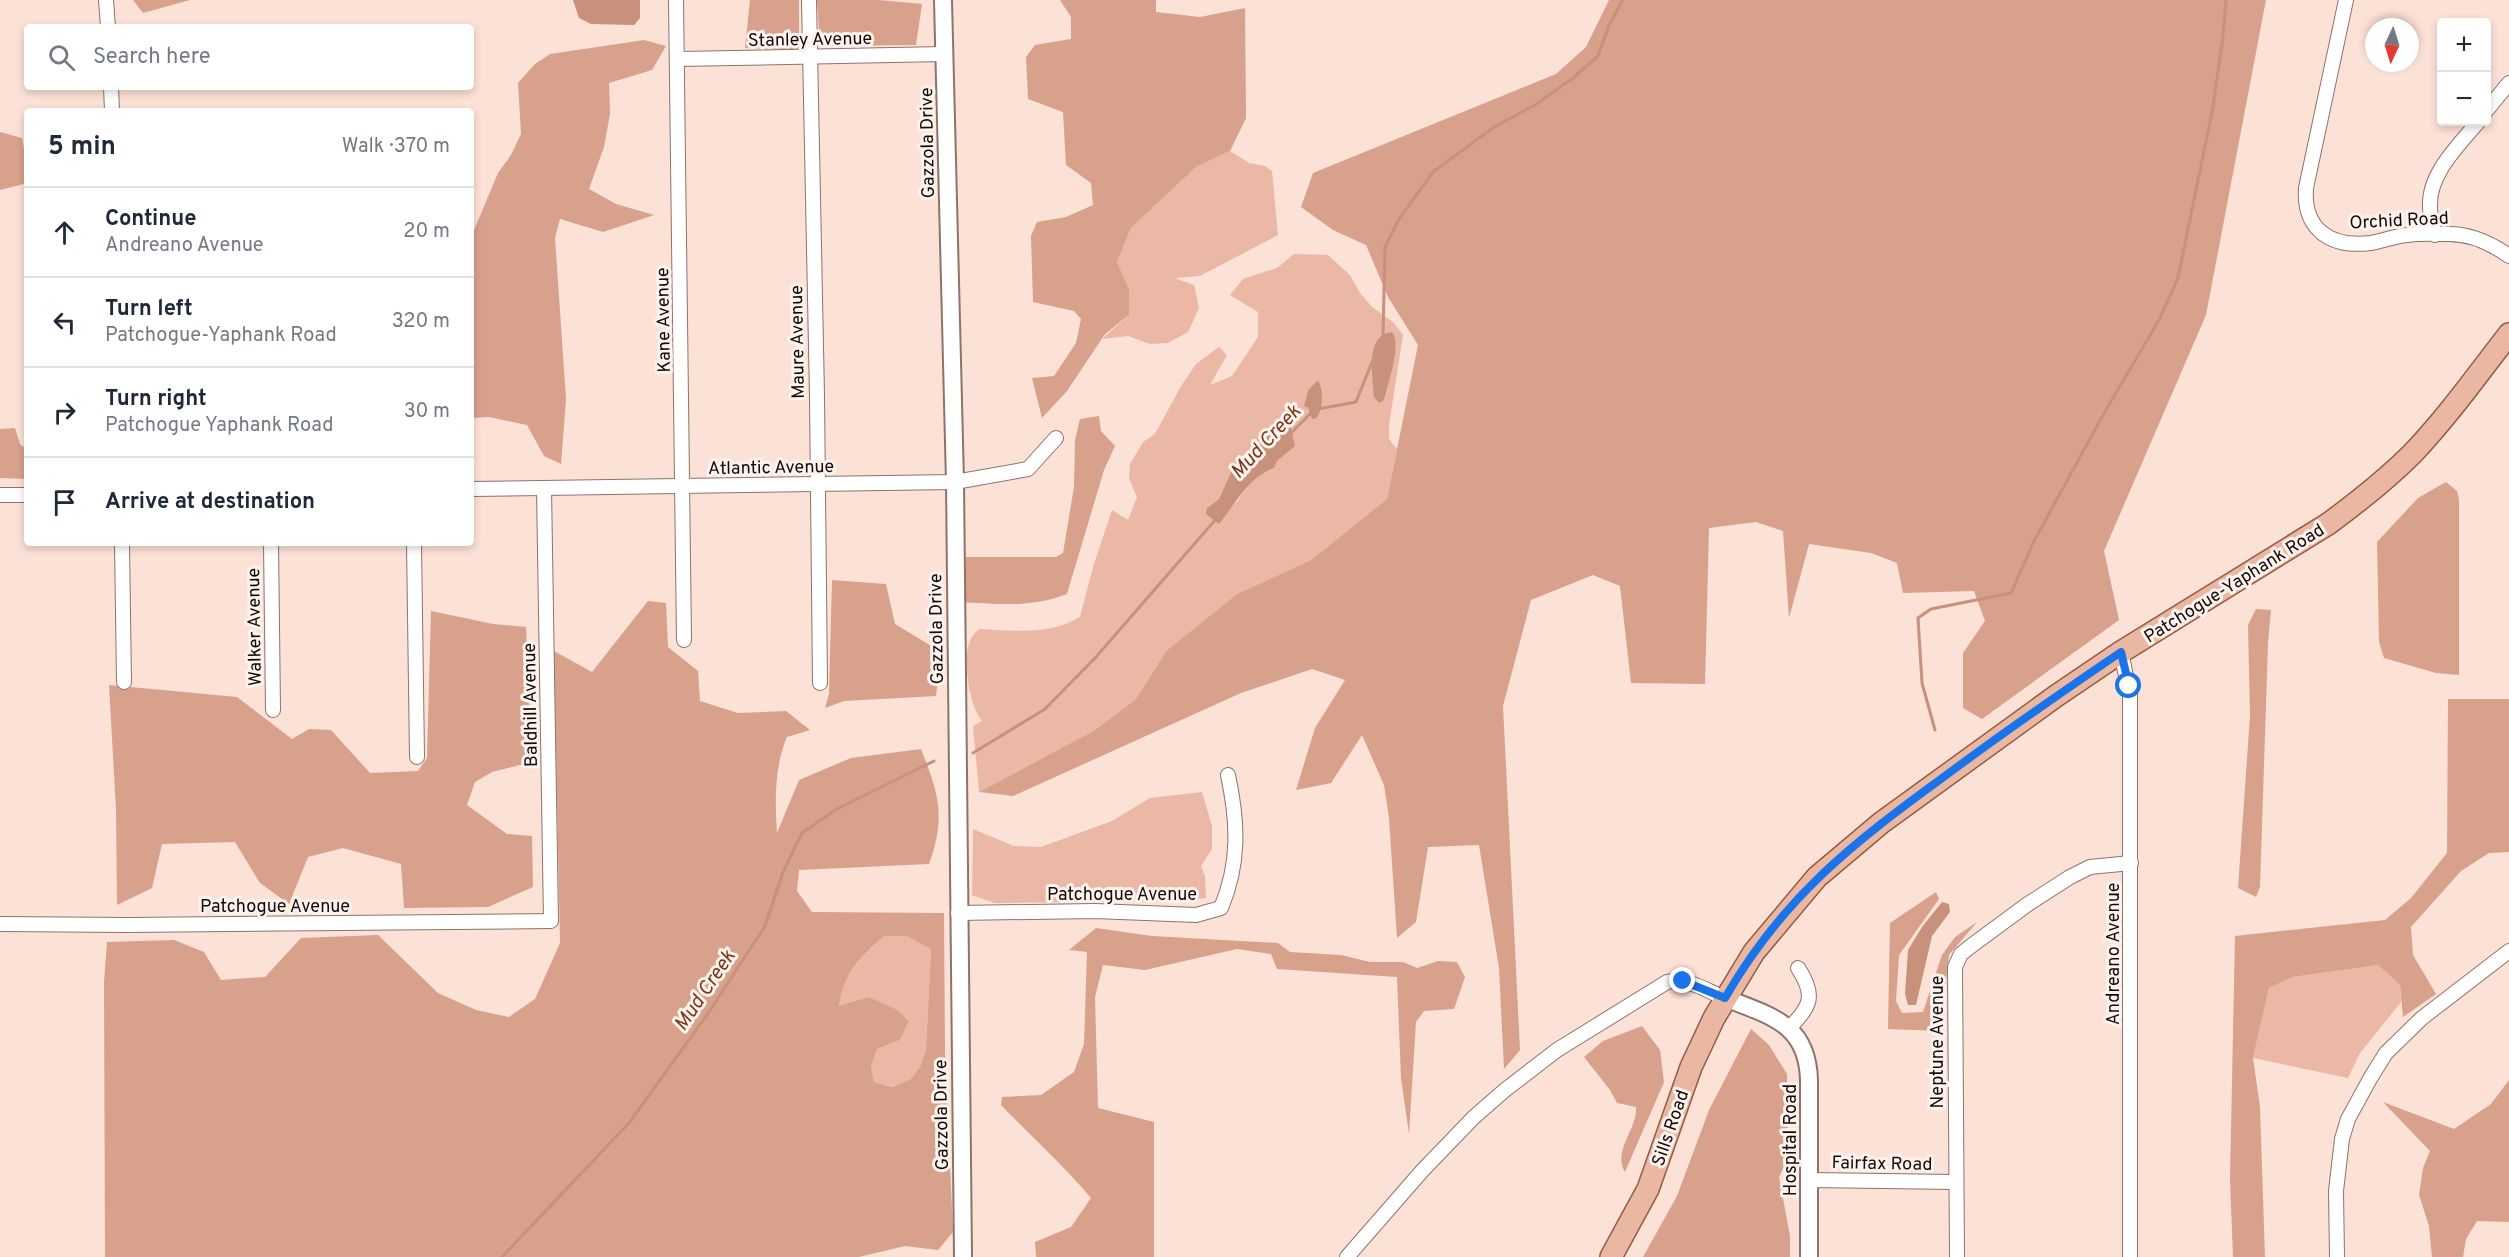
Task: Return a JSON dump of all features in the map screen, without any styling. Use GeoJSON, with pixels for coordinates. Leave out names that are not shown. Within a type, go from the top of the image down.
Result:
{"type":"FeatureCollection","features":[{"type":"Feature","properties":{"kind":"main road","name":"Patchogue-Yaphank Road"},"geometry":{"type":"LineString","coordinates":[[1725,998],[1768,934],[1805,890],[1848,849],[2000,735],[2121,652],[2328,524],[2370,492],[2413,453],[2439,424],[2509,334]]}},
{"type":"Feature","properties":{"kind":"main road","name":"Sills Road"},"geometry":{"type":"LineString","coordinates":[[1611,1257],[1648,1189],[1691,1067],[1725,998]]}},
{"type":"Feature","properties":{"kind":"street"},"geometry":{"type":"LineString","coordinates":[[106,0],[108,24]]}},
{"type":"Feature","properties":{"kind":"street","name":"Kane Avenue"},"geometry":{"type":"LineString","coordinates":[[676,0],[684,640]]}},
{"type":"Feature","properties":{"kind":"street","name":"Maure Avenue"},"geometry":{"type":"LineString","coordinates":[[809,0],[820,683]]}},
{"type":"Feature","properties":{"kind":"street","name":"Gazzola Drive"},"geometry":{"type":"LineString","coordinates":[[943,0],[955,482],[963,1257]]}},
{"type":"Feature","properties":{"kind":"street","name":"Orchid Road"},"geometry":{"type":"LineString","coordinates":[[2346,0],[2306,188],[2308,214],[2314,227],[2328,237],[2350,244],[2371,243],[2408,235],[2463,236],[2488,243],[2509,256]]}},
{"type":"Feature","properties":{"kind":"street","name":"Stanley Avenue"},"geometry":{"type":"LineString","coordinates":[[677,58],[809,58],[945,54]]}},
{"type":"Feature","properties":{"kind":"street"},"geometry":{"type":"LineString","coordinates":[[2491,106],[2509,83]]}},
{"type":"Feature","properties":{"kind":"street"},"geometry":{"type":"LineString","coordinates":[[111,90],[112,108]]}},
{"type":"Feature","properties":{"kind":"street"},"geometry":{"type":"LineString","coordinates":[[2435,235],[2430,207],[2434,183],[2442,167],[2475,126]]}},
{"type":"Feature","properties":{"kind":"street","name":"Atlantic Avenue"},"geometry":{"type":"LineString","coordinates":[[474,489],[955,482],[1028,469],[1056,438]]}},
{"type":"Feature","properties":{"kind":"street","name":"Baldhill Avenue"},"geometry":{"type":"LineString","coordinates":[[544,488],[551,921]]}},
{"type":"Feature","properties":{"kind":"street"},"geometry":{"type":"LineString","coordinates":[[0,495],[24,495]]}},
{"type":"Feature","properties":{"kind":"street"},"geometry":{"type":"LineString","coordinates":[[122,546],[124,682]]}},
{"type":"Feature","properties":{"kind":"street","name":"Walker Avenue"},"geometry":{"type":"LineString","coordinates":[[271,546],[273,710]]}},
{"type":"Feature","properties":{"kind":"street"},"geometry":{"type":"LineString","coordinates":[[414,546],[417,757]]}},
{"type":"Feature","properties":{"kind":"street","name":"Andreano Avenue"},"geometry":{"type":"LineString","coordinates":[[2121,652],[2130,695],[2130,1257]]}},
{"type":"Feature","properties":{"kind":"street","name":"Patchogue Avenue"},"geometry":{"type":"LineString","coordinates":[[958,913],[1095,911],[1196,915],[1221,908],[1230,886],[1236,840],[1236,813],[1228,775]]}},
{"type":"Feature","properties":{"kind":"street","name":"Neptune Avenue"},"geometry":{"type":"LineString","coordinates":[[1957,1257],[1955,967],[1961,954],[2028,904],[2070,877],[2090,867],[2131,863]]}},
{"type":"Feature","properties":{"kind":"street","name":"Patchogue Avenue"},"geometry":{"type":"LineString","coordinates":[[0,924],[551,921]]}},
{"type":"Feature","properties":{"kind":"street"},"geometry":{"type":"LineString","coordinates":[[2337,1257],[2336,1191],[2342,1140],[2348,1119],[2371,1077],[2386,1053],[2422,1018],[2509,951]]}},
{"type":"Feature","properties":{"kind":"street"},"geometry":{"type":"LineString","coordinates":[[1789,1028],[1809,1004],[1807,984],[1798,968]]}},
{"type":"Feature","properties":{"kind":"street"},"geometry":{"type":"LineString","coordinates":[[1347,1257],[1422,1171],[1474,1117],[1557,1050],[1667,982],[1677,980],[1689,982],[1725,998]]}},
{"type":"Feature","properties":{"kind":"street","name":"Hospital Road"},"geometry":{"type":"LineString","coordinates":[[1725,998],[1778,1020],[1789,1028],[1801,1043],[1808,1061],[1809,1257]]}},
{"type":"Feature","properties":{"kind":"street","name":"Fairfax Road"},"geometry":{"type":"LineString","coordinates":[[1810,1180],[1955,1182]]}},
{"type":"Feature","properties":{"kind":"shaded area"},"geometry":{"type":"Polygon","coordinates":[[[133,0],[190,0],[143,13],[133,0]]]}},
{"type":"Feature","properties":{"kind":"shaded area"},"geometry":{"type":"Polygon","coordinates":[[[750,0],[799,0],[799,50],[745,48],[750,0]]]}},
{"type":"Feature","properties":{"kind":"shaded area"},"geometry":{"type":"Polygon","coordinates":[[[817,0],[879,0],[922,4],[916,45],[820,46],[817,0]]]}},
{"type":"Feature","properties":{"kind":"shaded area"},"geometry":{"type":"Polygon","coordinates":[[[1060,0],[1156,0],[1156,12],[1200,17],[1245,8],[1246,118],[1230,151],[1196,167],[1131,228],[1117,262],[1129,290],[1129,315],[1105,334],[1067,391],[1042,418],[1032,378],[1054,376],[1076,343],[1081,319],[1074,311],[1033,302],[1031,236],[1037,222],[1066,217],[1093,205],[1091,183],[1066,165],[1063,112],[1028,99],[1026,57],[1035,45],[1071,39],[1071,17],[1060,0]]]}},
{"type":"Feature","properties":{"kind":"shaded area"},"geometry":{"type":"Polygon","coordinates":[[[1609,0],[2266,0],[2206,315],[2104,551],[2119,620],[1982,719],[1963,708],[1963,653],[1985,621],[1974,591],[1903,593],[1897,563],[1871,553],[1809,544],[1789,618],[1783,531],[1756,522],[1709,528],[1705,684],[1631,683],[1620,586],[1593,575],[1531,600],[1503,706],[1520,1050],[1504,1069],[1499,968],[1479,845],[1428,847],[1416,922],[1397,938],[1389,818],[1384,785],[1362,735],[1331,783],[1296,790],[1315,728],[1345,680],[1312,669],[1241,693],[1013,796],[979,792],[1095,730],[1136,699],[1166,651],[1237,594],[1311,560],[1387,499],[1418,345],[1388,297],[1366,245],[1333,230],[1301,207],[1313,173],[1556,74],[1586,47],[1609,0]]]}},
{"type":"Feature","properties":{"kind":"shaded area"},"geometry":{"type":"Polygon","coordinates":[[[644,40],[666,46],[652,70],[609,83],[610,114],[604,147],[589,189],[616,204],[654,215],[603,232],[560,219],[555,238],[566,399],[561,464],[544,456],[527,425],[489,417],[474,418],[474,230],[498,173],[511,155],[521,134],[518,83],[535,64],[550,54],[644,40]]]}},
{"type":"Feature","properties":{"kind":"shaded area"},"geometry":{"type":"Polygon","coordinates":[[[0,132],[22,138],[24,184],[0,190],[0,132]]]}},
{"type":"Feature","properties":{"kind":"shaded area"},"geometry":{"type":"Polygon","coordinates":[[[1230,151],[1249,163],[1265,166],[1272,171],[1278,235],[1200,276],[1174,278],[1194,285],[1199,308],[1188,332],[1168,343],[1150,344],[1128,336],[1102,339],[1129,315],[1128,290],[1117,262],[1131,228],[1196,167],[1230,151]]]}},
{"type":"Feature","properties":{"kind":"shaded area"},"geometry":{"type":"Polygon","coordinates":[[[1294,254],[1328,255],[1350,275],[1360,293],[1372,307],[1394,323],[1403,335],[1389,425],[1389,439],[1397,449],[1387,499],[1311,560],[1237,594],[1166,651],[1136,699],[1095,730],[979,792],[973,726],[982,721],[977,714],[968,682],[967,659],[971,638],[979,629],[1018,631],[1044,629],[1069,623],[1080,617],[1093,567],[1112,510],[1128,520],[1137,497],[1129,479],[1130,464],[1143,442],[1155,434],[1181,386],[1196,364],[1219,347],[1227,355],[1210,385],[1232,376],[1258,337],[1258,312],[1230,295],[1243,279],[1277,268],[1294,254]],[[1395,348],[1372,370],[1373,380],[1384,400],[1395,348]],[[1318,380],[1308,390],[1304,406],[1308,408],[1313,419],[1321,394],[1318,380]],[[1274,428],[1231,472],[1219,499],[1207,508],[1237,502],[1253,482],[1274,468],[1277,461],[1294,446],[1274,428]]]}},
{"type":"Feature","properties":{"kind":"shaded area"},"geometry":{"type":"Polygon","coordinates":[[[1099,416],[1101,431],[1115,446],[1104,470],[1067,594],[1028,603],[960,602],[966,557],[1056,557],[1063,553],[1074,487],[1075,440],[1080,419],[1099,416]]]}},
{"type":"Feature","properties":{"kind":"shaded area"},"geometry":{"type":"Polygon","coordinates":[[[15,428],[20,444],[24,447],[24,479],[0,478],[0,429],[15,428]]]}},
{"type":"Feature","properties":{"kind":"shaded area"},"geometry":{"type":"Polygon","coordinates":[[[2446,482],[2457,491],[2459,499],[2459,675],[2436,673],[2384,658],[2379,642],[2377,542],[2418,498],[2446,482]]]}},
{"type":"Feature","properties":{"kind":"shaded area"},"geometry":{"type":"Polygon","coordinates":[[[832,580],[886,584],[895,624],[941,652],[936,696],[844,701],[825,708],[829,694],[832,580]]]}},
{"type":"Feature","properties":{"kind":"shaded area"},"geometry":{"type":"Polygon","coordinates":[[[648,601],[666,603],[668,647],[698,671],[700,701],[738,713],[786,711],[810,730],[787,737],[783,748],[776,785],[777,833],[799,780],[851,758],[921,749],[936,793],[939,819],[929,864],[799,870],[797,891],[812,912],[944,913],[945,1053],[953,1232],[938,1250],[905,1246],[859,1257],[105,1257],[104,982],[107,942],[174,940],[204,952],[221,980],[265,977],[301,938],[378,935],[438,993],[476,1010],[509,1017],[535,999],[560,943],[554,651],[592,672],[648,601]],[[884,936],[868,951],[849,975],[839,1006],[869,997],[899,1011],[909,1021],[900,1040],[877,1049],[871,1066],[874,1082],[892,1087],[911,1079],[920,1067],[926,1049],[931,949],[907,936],[884,936]]]}},
{"type":"Feature","properties":{"kind":"shaded area"},"geometry":{"type":"Polygon","coordinates":[[[2256,609],[2271,610],[2260,887],[2256,897],[2238,888],[2250,716],[2248,625],[2256,609]]]}},
{"type":"Feature","properties":{"kind":"shaded area"},"geometry":{"type":"Polygon","coordinates":[[[431,611],[493,624],[526,627],[532,762],[492,772],[475,782],[467,805],[507,834],[532,836],[533,887],[488,907],[404,908],[401,864],[343,848],[308,857],[289,904],[260,883],[235,842],[162,844],[152,888],[117,905],[116,810],[109,685],[237,697],[292,739],[309,729],[331,730],[370,773],[418,771],[427,758],[431,611]]]}},
{"type":"Feature","properties":{"kind":"shaded area"},"geometry":{"type":"Polygon","coordinates":[[[2448,699],[2509,699],[2509,852],[2489,853],[2461,871],[2411,927],[2413,955],[2436,994],[2403,1017],[2400,985],[2378,965],[2293,977],[2269,988],[2253,1058],[2260,1107],[2265,1257],[2233,1257],[2230,1179],[2235,936],[2385,920],[2411,898],[2447,853],[2448,699]]]}},
{"type":"Feature","properties":{"kind":"shaded area"},"geometry":{"type":"Polygon","coordinates":[[[1202,792],[1212,826],[1212,849],[1201,866],[1205,876],[1206,898],[1180,901],[995,903],[972,895],[973,829],[1014,846],[1041,847],[1112,821],[1150,798],[1202,792]]]}},
{"type":"Feature","properties":{"kind":"shaded area"},"geometry":{"type":"Polygon","coordinates":[[[1936,892],[1939,899],[1899,955],[1896,1001],[1902,1013],[1923,1012],[1942,955],[1955,937],[1977,922],[1949,955],[1940,1031],[1888,1029],[1890,923],[1936,892]]]}},
{"type":"Feature","properties":{"kind":"shaded area"},"geometry":{"type":"Polygon","coordinates":[[[1096,928],[1152,936],[1278,943],[1290,952],[1341,955],[1370,962],[1403,962],[1417,968],[1438,961],[1457,962],[1465,977],[1454,1009],[1424,1011],[1416,1022],[1409,1134],[1401,1078],[1397,977],[1277,969],[1271,954],[1237,949],[1145,970],[1103,965],[1095,997],[1098,1108],[1154,1122],[1154,1257],[1036,1257],[1035,1242],[1071,1227],[1091,1198],[1001,1105],[1002,1097],[1041,1095],[1074,1072],[1084,1044],[1087,952],[1069,950],[1096,928]]]}},
{"type":"Feature","properties":{"kind":"shaded area"},"geometry":{"type":"Polygon","coordinates":[[[884,936],[907,936],[931,948],[926,1049],[920,1067],[912,1079],[892,1087],[874,1082],[871,1066],[877,1049],[900,1040],[909,1021],[899,1011],[839,1006],[841,994],[854,967],[884,936]]]}},
{"type":"Feature","properties":{"kind":"shaded area"},"geometry":{"type":"Polygon","coordinates":[[[2378,965],[2400,985],[2401,1002],[2360,1053],[2348,1078],[2253,1058],[2269,988],[2293,977],[2378,965]]]}},
{"type":"Feature","properties":{"kind":"shaded area"},"geometry":{"type":"Polygon","coordinates":[[[1642,1026],[1660,1050],[1664,1082],[1625,1172],[1622,1164],[1623,1148],[1636,1115],[1636,1107],[1617,1103],[1610,1090],[1584,1057],[1603,1041],[1642,1026]]]}},
{"type":"Feature","properties":{"kind":"shaded area"},"geometry":{"type":"Polygon","coordinates":[[[1751,1029],[1769,1045],[1787,1074],[1788,1158],[1779,1177],[1790,1236],[1790,1257],[1643,1257],[1677,1196],[1709,1110],[1751,1029]]]}},
{"type":"Feature","properties":{"kind":"shaded area"},"geometry":{"type":"Polygon","coordinates":[[[2509,1080],[2509,1222],[2477,1221],[2466,1239],[2463,1257],[2432,1257],[2429,1226],[2419,1195],[2423,1168],[2430,1151],[2383,1102],[2454,1129],[2491,1104],[2509,1080]]]}},
{"type":"Feature","properties":{"kind":"water"},"geometry":{"type":"Polygon","coordinates":[[[573,0],[640,0],[640,18],[634,25],[591,24],[579,18],[573,0]]]}},
{"type":"Feature","properties":{"kind":"water"},"geometry":{"type":"Polygon","coordinates":[[[1392,332],[1396,345],[1395,355],[1384,400],[1379,403],[1374,397],[1372,358],[1377,341],[1383,335],[1392,332]]]}},
{"type":"Feature","properties":{"kind":"water"},"geometry":{"type":"Polygon","coordinates":[[[1318,380],[1322,404],[1317,418],[1312,419],[1308,408],[1304,406],[1308,390],[1318,380]]]}},
{"type":"Feature","properties":{"kind":"water"},"geometry":{"type":"Polygon","coordinates":[[[1281,423],[1291,428],[1295,446],[1277,461],[1274,468],[1250,484],[1219,524],[1206,514],[1207,508],[1219,499],[1231,472],[1281,423]]]}},
{"type":"Feature","properties":{"kind":"water"},"geometry":{"type":"Polygon","coordinates":[[[1942,902],[1949,904],[1950,912],[1932,936],[1916,1005],[1908,1005],[1905,994],[1908,950],[1922,927],[1942,902]]]}},
{"type":"Feature","properties":{"kind":"waterway","name":"Mud Creek"},"geometry":{"type":"LineString","coordinates":[[1383,335],[1385,247],[1399,219],[1433,172],[1494,127],[1535,105],[1573,78],[1598,56],[1609,25],[1623,0]]}},
{"type":"Feature","properties":{"kind":"waterway"},"geometry":{"type":"LineString","coordinates":[[1935,730],[1922,683],[1918,618],[1931,609],[2011,593],[2034,541],[2103,415],[2159,320],[2178,278],[2213,107],[2226,0]]}},
{"type":"Feature","properties":{"kind":"waterway","name":"Mud Creek"},"geometry":{"type":"LineString","coordinates":[[1318,409],[1356,402],[1374,357]]}},
{"type":"Feature","properties":{"kind":"waterway","name":"Mud Creek"},"geometry":{"type":"LineString","coordinates":[[1289,435],[1312,412]]}},
{"type":"Feature","properties":{"kind":"waterway","name":"Mud Creek"},"geometry":{"type":"LineString","coordinates":[[973,753],[1045,709],[1096,657],[1216,519]]}},
{"type":"Feature","properties":{"kind":"waterway","name":"Mud Creek"},"geometry":{"type":"LineString","coordinates":[[502,1257],[629,1123],[709,1012],[765,926],[783,872],[802,833],[837,809],[934,761]]}},
{"type":"Feature","properties":{"kind":"route"},"geometry":{"type":"LineString","coordinates":[[1683,981],[1725,998],[1754,952],[1805,890],[1848,849],[1881,823],[1992,741],[2121,652],[2129,686]]}}]}
